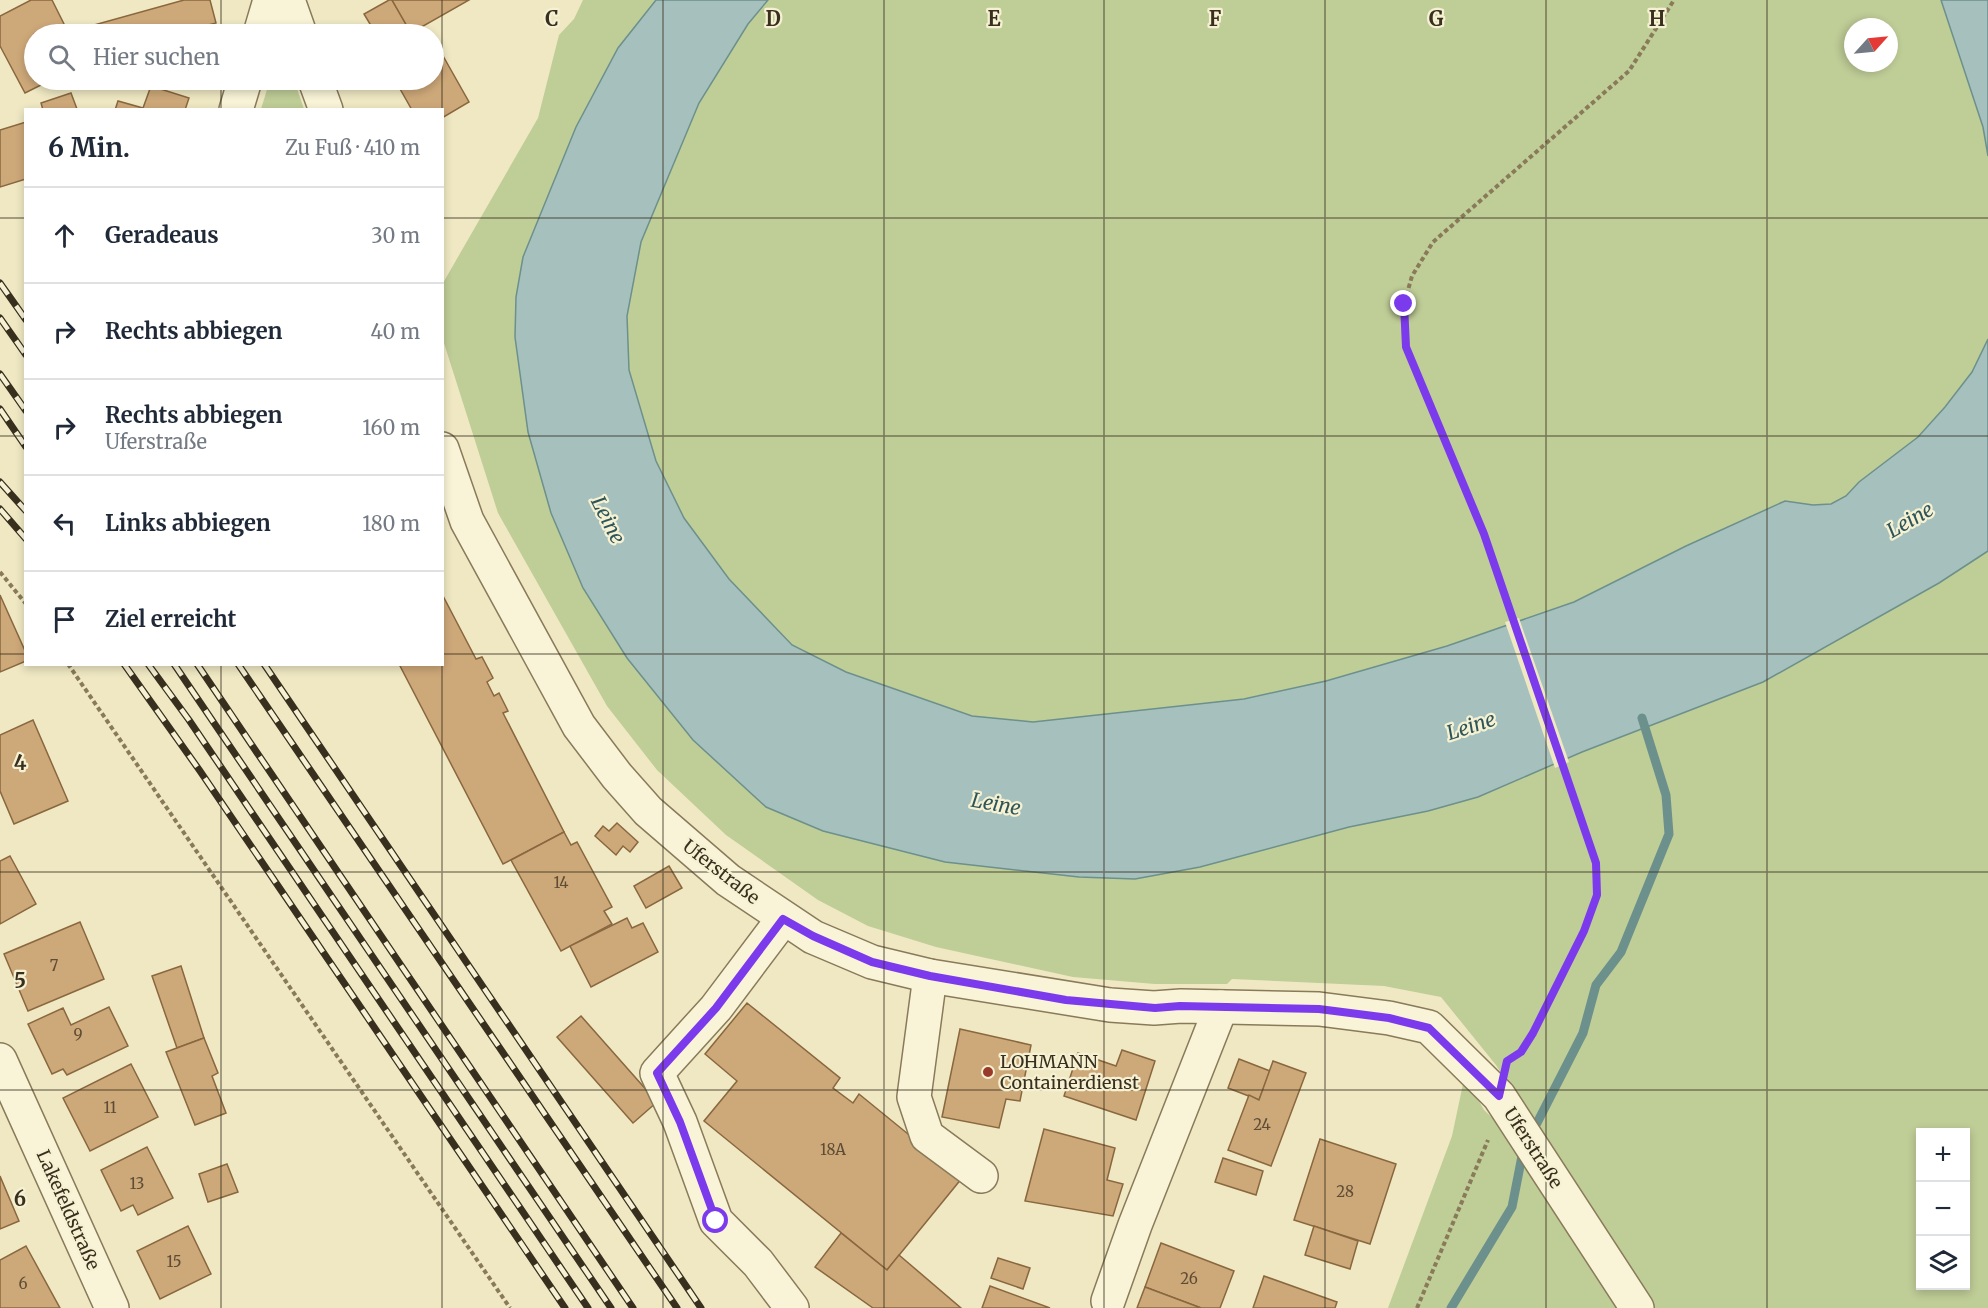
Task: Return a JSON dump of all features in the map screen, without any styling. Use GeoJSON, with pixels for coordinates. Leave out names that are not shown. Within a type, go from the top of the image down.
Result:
{"type":"FeatureCollection","features":[{"type":"Feature","properties":{"kind":"street"},"geometry":{"type":"LineString","coordinates":[[263,24],[270,0]]}},
{"type":"Feature","properties":{"kind":"street"},"geometry":{"type":"LineString","coordinates":[[288,0],[296,24]]}},
{"type":"Feature","properties":{"kind":"street"},"geometry":{"type":"LineString","coordinates":[[237,108],[242,90]]}},
{"type":"Feature","properties":{"kind":"street"},"geometry":{"type":"LineString","coordinates":[[319,90],[325,108]]}},
{"type":"Feature","properties":{"kind":"street","name":"Uferstraße"},"geometry":{"type":"LineString","coordinates":[[444,455],[467,521],[579,726],[617,776],[648,811],[728,880],[783,919],[813,936],[872,962],[930,976],[1110,1005],[1155,1008],[1319,1009],[1389,1018],[1429,1028],[1499,1096],[1637,1308]]}},
{"type":"Feature","properties":{"kind":"street"},"geometry":{"type":"LineString","coordinates":[[783,919],[716,1008],[657,1073],[680,1122],[716,1221],[758,1263],[792,1308]]}},
{"type":"Feature","properties":{"kind":"street"},"geometry":{"type":"LineString","coordinates":[[930,976],[914,1097],[927,1136],[981,1176]]}},
{"type":"Feature","properties":{"kind":"street"},"geometry":{"type":"LineString","coordinates":[[1108,1301],[1139,1214],[1221,1007]]}},
{"type":"Feature","properties":{"kind":"street","name":"Lakefeldstraße"},"geometry":{"type":"LineString","coordinates":[[0,1060],[12,1115],[112,1308]]}},
{"type":"Feature","properties":{"kind":"path"},"geometry":{"type":"LineString","coordinates":[[1417,1308],[1487,1144],[1507,1061],[1521,1052],[1533,1033],[1584,931],[1597,895],[1596,863],[1592,846],[1492,558],[1406,347],[1404,304],[1412,276],[1433,242],[1629,71],[1674,0]]}},
{"type":"Feature","properties":{"kind":"path"},"geometry":{"type":"LineString","coordinates":[[0,572],[24,602]]}},
{"type":"Feature","properties":{"kind":"path"},"geometry":{"type":"LineString","coordinates":[[69,666],[510,1308]]}},
{"type":"Feature","properties":{"kind":"green space"},"geometry":{"type":"Polygon","coordinates":[[[583,0],[656,0],[618,48],[576,127],[523,257],[583,588],[627,658],[693,740],[766,807],[823,831],[945,862],[1079,877],[1200,867],[1349,827],[1428,811],[1478,797],[1582,752],[1763,682],[1939,583],[1988,551],[1988,1308],[1650,1308],[1496,1065],[1441,997],[1384,986],[1232,979],[1227,984],[1155,984],[1073,977],[936,947],[868,926],[818,900],[726,835],[657,770],[607,706],[498,513],[444,343],[444,281],[538,118],[559,35],[574,19],[583,0]]]}},
{"type":"Feature","properties":{"kind":"green space"},"geometry":{"type":"Polygon","coordinates":[[[768,0],[1941,0],[1983,127],[1988,156],[1988,339],[1972,372],[1918,437],[1859,482],[1846,496],[1831,504],[1813,505],[1785,501],[1686,546],[1574,602],[1447,646],[1326,681],[1244,699],[1151,711],[1033,722],[972,716],[846,672],[792,645],[729,579],[684,518],[656,461],[629,370],[627,316],[641,242],[699,103],[749,23],[768,0]]]}},
{"type":"Feature","properties":{"kind":"green space"},"geometry":{"type":"Polygon","coordinates":[[[267,90],[297,90],[304,108],[261,108],[267,90]]]}},
{"type":"Feature","properties":{"kind":"green space"},"geometry":{"type":"Polygon","coordinates":[[[1463,1084],[1475,1094],[1484,1110],[1502,1127],[1622,1308],[1388,1308],[1452,1136],[1463,1084]]]}},
{"type":"Feature","properties":{"kind":"water","name":"Leine"},"geometry":{"type":"Polygon","coordinates":[[[656,0],[768,0],[748,24],[699,103],[641,242],[627,316],[629,370],[656,461],[684,518],[729,579],[792,645],[846,672],[972,716],[1033,722],[1244,699],[1326,681],[1447,646],[1574,602],[1686,546],[1785,501],[1813,505],[1831,504],[1846,496],[1859,482],[1918,437],[1972,372],[1988,339],[1988,551],[1939,583],[1763,682],[1582,752],[1478,797],[1428,811],[1349,827],[1200,867],[1135,879],[1079,877],[945,862],[823,831],[766,807],[693,740],[627,658],[583,588],[551,513],[528,432],[515,337],[516,297],[523,257],[576,127],[618,48],[656,0]]]}},
{"type":"Feature","properties":{"kind":"water"},"geometry":{"type":"Polygon","coordinates":[[[1941,0],[1988,0],[1988,156],[1983,127],[1941,0]]]}},
{"type":"Feature","properties":{"kind":"pier"},"geometry":{"type":"Polygon","coordinates":[[[1519,618],[1569,762],[1555,768],[1505,622],[1519,618]]]}},
{"type":"Feature","properties":{"kind":"building"},"geometry":{"type":"Polygon","coordinates":[[[31,0],[52,0],[64,24],[24,24],[24,90],[31,90],[25,93],[0,46],[0,16],[31,0]]]}},
{"type":"Feature","properties":{"kind":"building"},"geometry":{"type":"Polygon","coordinates":[[[184,0],[210,0],[216,23],[212,24],[98,24],[184,0]]]}},
{"type":"Feature","properties":{"kind":"building"},"geometry":{"type":"Polygon","coordinates":[[[392,0],[406,24],[370,24],[364,14],[392,0]]]}},
{"type":"Feature","properties":{"kind":"building"},"geometry":{"type":"Polygon","coordinates":[[[392,0],[469,0],[427,24],[406,24],[392,0]]]}},
{"type":"Feature","properties":{"kind":"building"},"geometry":{"type":"Polygon","coordinates":[[[444,58],[469,102],[444,117],[444,108],[411,108],[401,90],[444,90],[444,58]]]}},
{"type":"Feature","properties":{"kind":"building"},"geometry":{"type":"Polygon","coordinates":[[[150,90],[164,90],[189,98],[186,108],[143,108],[150,90]]]}},
{"type":"Feature","properties":{"kind":"building"},"geometry":{"type":"Polygon","coordinates":[[[71,93],[77,108],[42,108],[41,103],[71,93]]]}},
{"type":"Feature","properties":{"kind":"building"},"geometry":{"type":"Polygon","coordinates":[[[118,101],[143,108],[116,108],[118,101]]]}},
{"type":"Feature","properties":{"kind":"building"},"geometry":{"type":"Polygon","coordinates":[[[24,123],[24,180],[0,187],[0,130],[24,123]]]}},
{"type":"Feature","properties":{"kind":"building"},"geometry":{"type":"Polygon","coordinates":[[[0,595],[24,649],[24,662],[0,672],[0,595]]]}},
{"type":"Feature","properties":{"kind":"building"},"geometry":{"type":"Polygon","coordinates":[[[444,598],[476,659],[482,657],[493,678],[487,682],[494,696],[499,693],[508,711],[503,713],[564,832],[503,864],[400,666],[444,666],[444,598]]]}},
{"type":"Feature","properties":{"kind":"building"},"geometry":{"type":"Polygon","coordinates":[[[33,720],[68,801],[14,824],[0,791],[0,735],[33,720]]]}},
{"type":"Feature","properties":{"kind":"building"},"geometry":{"type":"Polygon","coordinates":[[[617,823],[638,842],[630,852],[623,846],[616,855],[595,836],[603,826],[609,831],[617,823]]]}},
{"type":"Feature","properties":{"kind":"building"},"geometry":{"type":"Polygon","coordinates":[[[564,832],[571,845],[577,842],[612,907],[604,911],[612,924],[561,951],[511,860],[564,832]]]}},
{"type":"Feature","properties":{"kind":"building"},"geometry":{"type":"Polygon","coordinates":[[[10,856],[36,904],[0,924],[0,861],[10,856]]]}},
{"type":"Feature","properties":{"kind":"building"},"geometry":{"type":"Polygon","coordinates":[[[669,866],[682,888],[646,908],[634,886],[669,866]]]}},
{"type":"Feature","properties":{"kind":"building"},"geometry":{"type":"Polygon","coordinates":[[[627,918],[632,928],[643,923],[658,952],[591,987],[570,946],[627,918]]]}},
{"type":"Feature","properties":{"kind":"building"},"geometry":{"type":"Polygon","coordinates":[[[80,922],[104,979],[28,1011],[4,954],[80,922]]]}},
{"type":"Feature","properties":{"kind":"building"},"geometry":{"type":"Polygon","coordinates":[[[181,966],[204,1038],[177,1048],[152,976],[181,966]]]}},
{"type":"Feature","properties":{"kind":"building"},"geometry":{"type":"Polygon","coordinates":[[[747,1003],[840,1078],[833,1088],[853,1103],[859,1094],[962,1178],[887,1270],[704,1121],[737,1081],[705,1054],[747,1003]]]}},
{"type":"Feature","properties":{"kind":"building"},"geometry":{"type":"Polygon","coordinates":[[[109,1007],[128,1046],[67,1075],[63,1069],[52,1074],[28,1024],[63,1008],[71,1025],[109,1007]]]}},
{"type":"Feature","properties":{"kind":"building"},"geometry":{"type":"Polygon","coordinates":[[[581,1016],[657,1102],[633,1123],[557,1037],[581,1016]]]}},
{"type":"Feature","properties":{"kind":"building","name":"LOHMANN Containerdienst"},"geometry":{"type":"Polygon","coordinates":[[[960,1029],[1031,1045],[1020,1101],[1006,1099],[999,1128],[942,1117],[960,1029]]]}},
{"type":"Feature","properties":{"kind":"building"},"geometry":{"type":"Polygon","coordinates":[[[204,1038],[218,1073],[212,1076],[226,1113],[195,1125],[166,1052],[204,1038]]]}},
{"type":"Feature","properties":{"kind":"building"},"geometry":{"type":"Polygon","coordinates":[[[1122,1050],[1155,1061],[1136,1120],[1064,1096],[1078,1053],[1116,1066],[1122,1050]]]}},
{"type":"Feature","properties":{"kind":"building"},"geometry":{"type":"Polygon","coordinates":[[[1239,1059],[1270,1071],[1259,1100],[1228,1088],[1239,1059]]]}},
{"type":"Feature","properties":{"kind":"building"},"geometry":{"type":"Polygon","coordinates":[[[1273,1061],[1306,1073],[1271,1166],[1228,1150],[1249,1095],[1259,1100],[1273,1061]]]}},
{"type":"Feature","properties":{"kind":"building"},"geometry":{"type":"Polygon","coordinates":[[[131,1064],[158,1117],[90,1151],[63,1098],[131,1064]]]}},
{"type":"Feature","properties":{"kind":"building"},"geometry":{"type":"Polygon","coordinates":[[[1044,1129],[1115,1148],[1107,1180],[1123,1184],[1113,1216],[1025,1201],[1044,1129]]]}},
{"type":"Feature","properties":{"kind":"building"},"geometry":{"type":"Polygon","coordinates":[[[1320,1139],[1396,1164],[1370,1244],[1294,1220],[1320,1139]]]}},
{"type":"Feature","properties":{"kind":"building"},"geometry":{"type":"Polygon","coordinates":[[[147,1147],[173,1198],[138,1215],[133,1205],[121,1211],[101,1170],[147,1147]]]}},
{"type":"Feature","properties":{"kind":"building"},"geometry":{"type":"Polygon","coordinates":[[[1223,1158],[1263,1171],[1256,1195],[1215,1182],[1223,1158]]]}},
{"type":"Feature","properties":{"kind":"building"},"geometry":{"type":"Polygon","coordinates":[[[227,1164],[238,1192],[208,1202],[199,1174],[227,1164]]]}},
{"type":"Feature","properties":{"kind":"building"},"geometry":{"type":"Polygon","coordinates":[[[0,1176],[19,1221],[0,1229],[0,1176]]]}},
{"type":"Feature","properties":{"kind":"building"},"geometry":{"type":"Polygon","coordinates":[[[188,1226],[211,1274],[160,1299],[137,1251],[188,1226]]]}},
{"type":"Feature","properties":{"kind":"building"},"geometry":{"type":"Polygon","coordinates":[[[1314,1226],[1358,1241],[1350,1269],[1305,1255],[1314,1226]]]}},
{"type":"Feature","properties":{"kind":"building"},"geometry":{"type":"Polygon","coordinates":[[[841,1233],[887,1270],[899,1255],[961,1308],[873,1308],[815,1267],[841,1233]]]}},
{"type":"Feature","properties":{"kind":"building"},"geometry":{"type":"Polygon","coordinates":[[[1161,1243],[1234,1271],[1220,1308],[1201,1308],[1145,1287],[1161,1243]]]}},
{"type":"Feature","properties":{"kind":"building"},"geometry":{"type":"Polygon","coordinates":[[[26,1246],[60,1308],[0,1308],[0,1260],[26,1246]]]}},
{"type":"Feature","properties":{"kind":"building"},"geometry":{"type":"Polygon","coordinates":[[[998,1258],[1030,1268],[1023,1289],[991,1278],[998,1258]]]}},
{"type":"Feature","properties":{"kind":"building"},"geometry":{"type":"Polygon","coordinates":[[[1264,1276],[1337,1302],[1335,1308],[1253,1308],[1264,1276]]]}},
{"type":"Feature","properties":{"kind":"building"},"geometry":{"type":"Polygon","coordinates":[[[990,1286],[1050,1308],[982,1308],[990,1286]]]}},
{"type":"Feature","properties":{"kind":"building"},"geometry":{"type":"Polygon","coordinates":[[[1145,1287],[1201,1308],[1137,1308],[1145,1287]]]}},
{"type":"Feature","properties":{"kind":"waterway"},"geometry":{"type":"LineString","coordinates":[[1537,1123],[1583,1033],[1596,985],[1621,952],[1669,834],[1666,795],[1642,718]]}},
{"type":"Feature","properties":{"kind":"waterway"},"geometry":{"type":"LineString","coordinates":[[1451,1308],[1512,1207],[1522,1156]]}},
{"type":"Feature","properties":{"kind":"railway"},"geometry":{"type":"LineString","coordinates":[[0,283],[24,317]]}},
{"type":"Feature","properties":{"kind":"railway"},"geometry":{"type":"LineString","coordinates":[[0,318],[24,352]]}},
{"type":"Feature","properties":{"kind":"railway"},"geometry":{"type":"LineString","coordinates":[[0,374],[24,408]]}},
{"type":"Feature","properties":{"kind":"railway"},"geometry":{"type":"LineString","coordinates":[[0,409],[24,444]]}},
{"type":"Feature","properties":{"kind":"railway"},"geometry":{"type":"LineString","coordinates":[[0,482],[24,509]]}},
{"type":"Feature","properties":{"kind":"railway"},"geometry":{"type":"LineString","coordinates":[[0,509],[24,537]]}},
{"type":"Feature","properties":{"kind":"railway"},"geometry":{"type":"LineString","coordinates":[[125,666],[200,771],[565,1308]]}},
{"type":"Feature","properties":{"kind":"railway"},"geometry":{"type":"LineString","coordinates":[[149,666],[189,720],[588,1308]]}},
{"type":"Feature","properties":{"kind":"railway"},"geometry":{"type":"LineString","coordinates":[[175,666],[611,1308]]}},
{"type":"Feature","properties":{"kind":"railway"},"geometry":{"type":"LineString","coordinates":[[198,666],[633,1308]]}},
{"type":"Feature","properties":{"kind":"railway"},"geometry":{"type":"LineString","coordinates":[[239,666],[677,1308]]}},
{"type":"Feature","properties":{"kind":"railway"},"geometry":{"type":"LineString","coordinates":[[265,666],[701,1308]]}},
{"type":"Feature","properties":{"kind":"place","name":"LOHMANN Containerdienst"},"geometry":{"type":"Point","coordinates":[988,1072]}},
{"type":"Feature","properties":{"kind":"route"},"geometry":{"type":"LineString","coordinates":[[716,1221],[680,1122],[657,1073],[716,1008],[783,919],[813,936],[872,962],[930,976],[1066,1000],[1155,1008],[1180,1006],[1319,1009],[1389,1018],[1429,1028],[1465,1060],[1499,1096],[1507,1061],[1521,1052],[1533,1033],[1584,931],[1597,895],[1596,863],[1484,534],[1406,347],[1404,304]]}}]}
